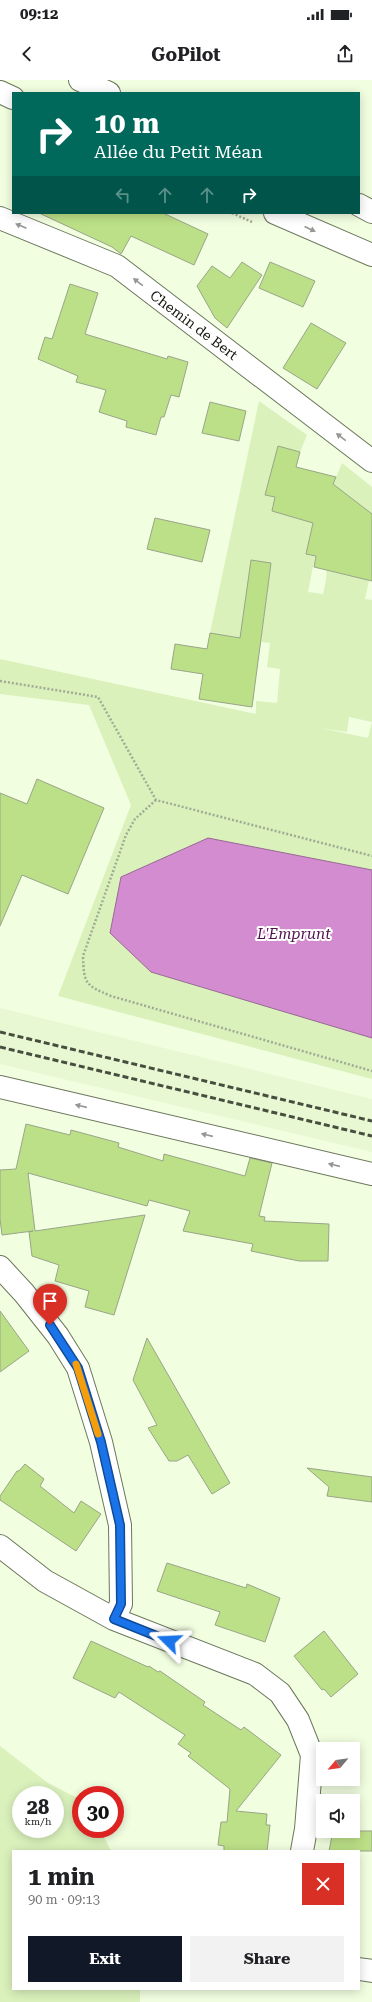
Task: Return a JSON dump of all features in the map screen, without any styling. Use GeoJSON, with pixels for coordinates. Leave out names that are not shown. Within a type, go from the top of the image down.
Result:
{"type":"FeatureCollection","features":[{"type":"Feature","properties":{"kind":"street"},"geometry":{"type":"LineString","coordinates":[[80,80],[107,92]]}},
{"type":"Feature","properties":{"kind":"street"},"geometry":{"type":"LineString","coordinates":[[0,92],[12,98]]}},
{"type":"Feature","properties":{"kind":"street"},"geometry":{"type":"LineString","coordinates":[[360,206],[372,212]]}},
{"type":"Feature","properties":{"kind":"street"},"geometry":{"type":"LineString","coordinates":[[277,214],[372,256]]}},
{"type":"Feature","properties":{"kind":"street","name":"Chemin de Bert"},"geometry":{"type":"LineString","coordinates":[[0,218],[117,266],[372,461]]}},
{"type":"Feature","properties":{"kind":"street"},"geometry":{"type":"LineString","coordinates":[[0,1087],[372,1174]]}},
{"type":"Feature","properties":{"kind":"street"},"geometry":{"type":"LineString","coordinates":[[0,1266],[24,1293],[58,1336],[78,1368],[101,1442],[120,1525],[121,1604],[114,1619]]}},
{"type":"Feature","properties":{"kind":"street"},"geometry":{"type":"LineString","coordinates":[[0,1546],[45,1581],[114,1619],[255,1674],[280,1693],[298,1720],[312,1755],[306,1829],[302,1850]]}},
{"type":"Feature","properties":{"kind":"street"},"geometry":{"type":"LineString","coordinates":[[360,1969],[372,1971]]}},
{"type":"Feature","properties":{"kind":"path"},"geometry":{"type":"LineString","coordinates":[[0,681],[98,697],[156,800],[372,856]]}},
{"type":"Feature","properties":{"kind":"path"},"geometry":{"type":"LineString","coordinates":[[156,800],[135,819],[126,834],[83,956],[84,976],[91,988],[111,996],[372,1071]]}},
{"type":"Feature","properties":{"kind":"shaded area"},"geometry":{"type":"Polygon","coordinates":[[[259,401],[307,435],[300,452],[278,446],[266,495],[275,497],[272,511],[284,515],[325,509],[342,463],[372,487],[372,514],[372,533],[357,577],[369,580],[365,599],[372,600],[372,722],[372,1079],[58,996],[131,805],[89,705],[0,694],[0,659],[256,714],[256,701],[277,703],[280,669],[267,667],[270,643],[261,642],[269,571],[240,638],[210,633],[259,401]],[[342,491],[325,510],[372,514],[342,491]],[[309,542],[306,554],[315,556],[308,592],[323,594],[326,571],[323,561],[309,542]],[[349,717],[347,732],[321,728],[368,738],[372,722],[349,717]]]}},
{"type":"Feature","properties":{"kind":"shaded area"},"geometry":{"type":"Polygon","coordinates":[[[0,1008],[372,1099],[372,1152],[0,1064],[0,1008]]]}},
{"type":"Feature","properties":{"kind":"shaded area"},"geometry":{"type":"Polygon","coordinates":[[[0,1746],[54,1786],[12,1786],[12,1838],[64,1838],[64,1791],[72,1795],[72,1838],[104,1838],[110,1850],[12,1850],[12,1990],[140,1990],[140,2002],[0,2002],[0,1746]]]}},
{"type":"Feature","properties":{"kind":"water","name":"L'Emprunt"},"geometry":{"type":"Polygon","coordinates":[[[208,838],[372,870],[372,1038],[151,972],[110,933],[121,877],[208,838]]]}},
{"type":"Feature","properties":{"kind":"building"},"geometry":{"type":"Polygon","coordinates":[[[41,214],[165,214],[208,234],[194,265],[131,236],[121,254],[112,247],[41,214]]]}},
{"type":"Feature","properties":{"kind":"building"},"geometry":{"type":"Polygon","coordinates":[[[242,262],[262,275],[227,328],[215,318],[197,286],[212,266],[230,278],[242,262]]]}},
{"type":"Feature","properties":{"kind":"building"},"geometry":{"type":"Polygon","coordinates":[[[270,262],[315,281],[303,307],[259,288],[270,262]]]}},
{"type":"Feature","properties":{"kind":"building"},"geometry":{"type":"Polygon","coordinates":[[[70,284],[98,293],[85,334],[167,359],[168,356],[188,362],[179,397],[171,395],[164,417],[161,417],[156,435],[126,427],[127,421],[99,412],[106,390],[76,382],[78,376],[38,359],[45,337],[52,339],[70,284]]]}},
{"type":"Feature","properties":{"kind":"building"},"geometry":{"type":"Polygon","coordinates":[[[311,323],[346,343],[317,389],[283,368],[311,323]]]}},
{"type":"Feature","properties":{"kind":"building"},"geometry":{"type":"Polygon","coordinates":[[[210,402],[246,411],[239,441],[202,433],[210,402]]]}},
{"type":"Feature","properties":{"kind":"building"},"geometry":{"type":"Polygon","coordinates":[[[278,446],[300,452],[296,467],[336,477],[333,484],[372,514],[372,581],[314,567],[316,556],[306,554],[313,523],[272,511],[275,497],[265,495],[278,446]]]}},
{"type":"Feature","properties":{"kind":"building"},"geometry":{"type":"Polygon","coordinates":[[[155,518],[210,530],[202,562],[147,549],[155,518]]]}},
{"type":"Feature","properties":{"kind":"building"},"geometry":{"type":"Polygon","coordinates":[[[251,560],[271,563],[252,707],[199,699],[203,674],[171,669],[175,644],[207,649],[210,633],[240,638],[251,560]]]}},
{"type":"Feature","properties":{"kind":"building"},"geometry":{"type":"Polygon","coordinates":[[[37,779],[104,808],[68,894],[22,875],[0,926],[0,793],[27,804],[37,779]]]}},
{"type":"Feature","properties":{"kind":"building"},"geometry":{"type":"Polygon","coordinates":[[[26,1124],[70,1135],[71,1130],[119,1143],[118,1147],[163,1161],[164,1154],[245,1176],[250,1158],[272,1163],[259,1216],[265,1217],[264,1221],[329,1224],[328,1261],[299,1261],[251,1251],[253,1244],[183,1231],[190,1211],[149,1200],[147,1206],[28,1173],[35,1231],[145,1215],[114,1315],[85,1307],[89,1291],[55,1281],[59,1265],[32,1256],[29,1232],[33,1231],[2,1235],[0,1219],[0,1170],[16,1169],[26,1124]]]}},
{"type":"Feature","properties":{"kind":"building"},"geometry":{"type":"Polygon","coordinates":[[[0,1311],[29,1351],[0,1372],[0,1311]]]}},
{"type":"Feature","properties":{"kind":"building"},"geometry":{"type":"Polygon","coordinates":[[[147,1338],[230,1483],[212,1494],[188,1455],[177,1461],[169,1461],[148,1428],[157,1425],[133,1380],[147,1338]]]}},
{"type":"Feature","properties":{"kind":"building"},"geometry":{"type":"Polygon","coordinates":[[[25,1464],[44,1479],[40,1486],[74,1513],[81,1501],[101,1514],[76,1551],[0,1500],[0,1496],[17,1471],[19,1471],[25,1464]]]}},
{"type":"Feature","properties":{"kind":"building"},"geometry":{"type":"Polygon","coordinates":[[[307,1468],[372,1477],[372,1502],[327,1496],[329,1487],[307,1468]]]}},
{"type":"Feature","properties":{"kind":"building"},"geometry":{"type":"Polygon","coordinates":[[[167,1563],[246,1588],[247,1584],[280,1598],[265,1642],[215,1625],[220,1612],[157,1591],[167,1563]]]}},
{"type":"Feature","properties":{"kind":"building"},"geometry":{"type":"Polygon","coordinates":[[[324,1631],[358,1674],[331,1697],[324,1689],[322,1690],[294,1656],[324,1631]]]}},
{"type":"Feature","properties":{"kind":"building"},"geometry":{"type":"Polygon","coordinates":[[[91,1641],[148,1667],[149,1666],[158,1672],[160,1671],[205,1702],[203,1705],[241,1730],[244,1727],[281,1755],[236,1811],[267,1814],[266,1825],[270,1825],[267,1850],[224,1850],[224,1846],[218,1845],[221,1822],[227,1822],[230,1789],[188,1756],[191,1753],[178,1744],[185,1735],[119,1692],[115,1698],[73,1678],[91,1641]]]}},
{"type":"Feature","properties":{"kind":"building"},"geometry":{"type":"Polygon","coordinates":[[[360,1831],[372,1831],[372,1851],[329,1850],[332,1838],[360,1838],[360,1831]]]}},
{"type":"Feature","properties":{"kind":"railway"},"geometry":{"type":"LineString","coordinates":[[0,1032],[372,1121]]}},
{"type":"Feature","properties":{"kind":"railway"},"geometry":{"type":"LineString","coordinates":[[0,1047],[372,1136]]}},
{"type":"Feature","properties":{"kind":"slow traffic"},"geometry":{"type":"LineString","coordinates":[[76,1364],[98,1434]]}},
{"type":"Feature","properties":{"kind":"route"},"geometry":{"type":"LineString","coordinates":[[50,1325],[78,1368],[101,1442],[120,1525],[121,1604],[114,1619],[169,1641]]}}]}
